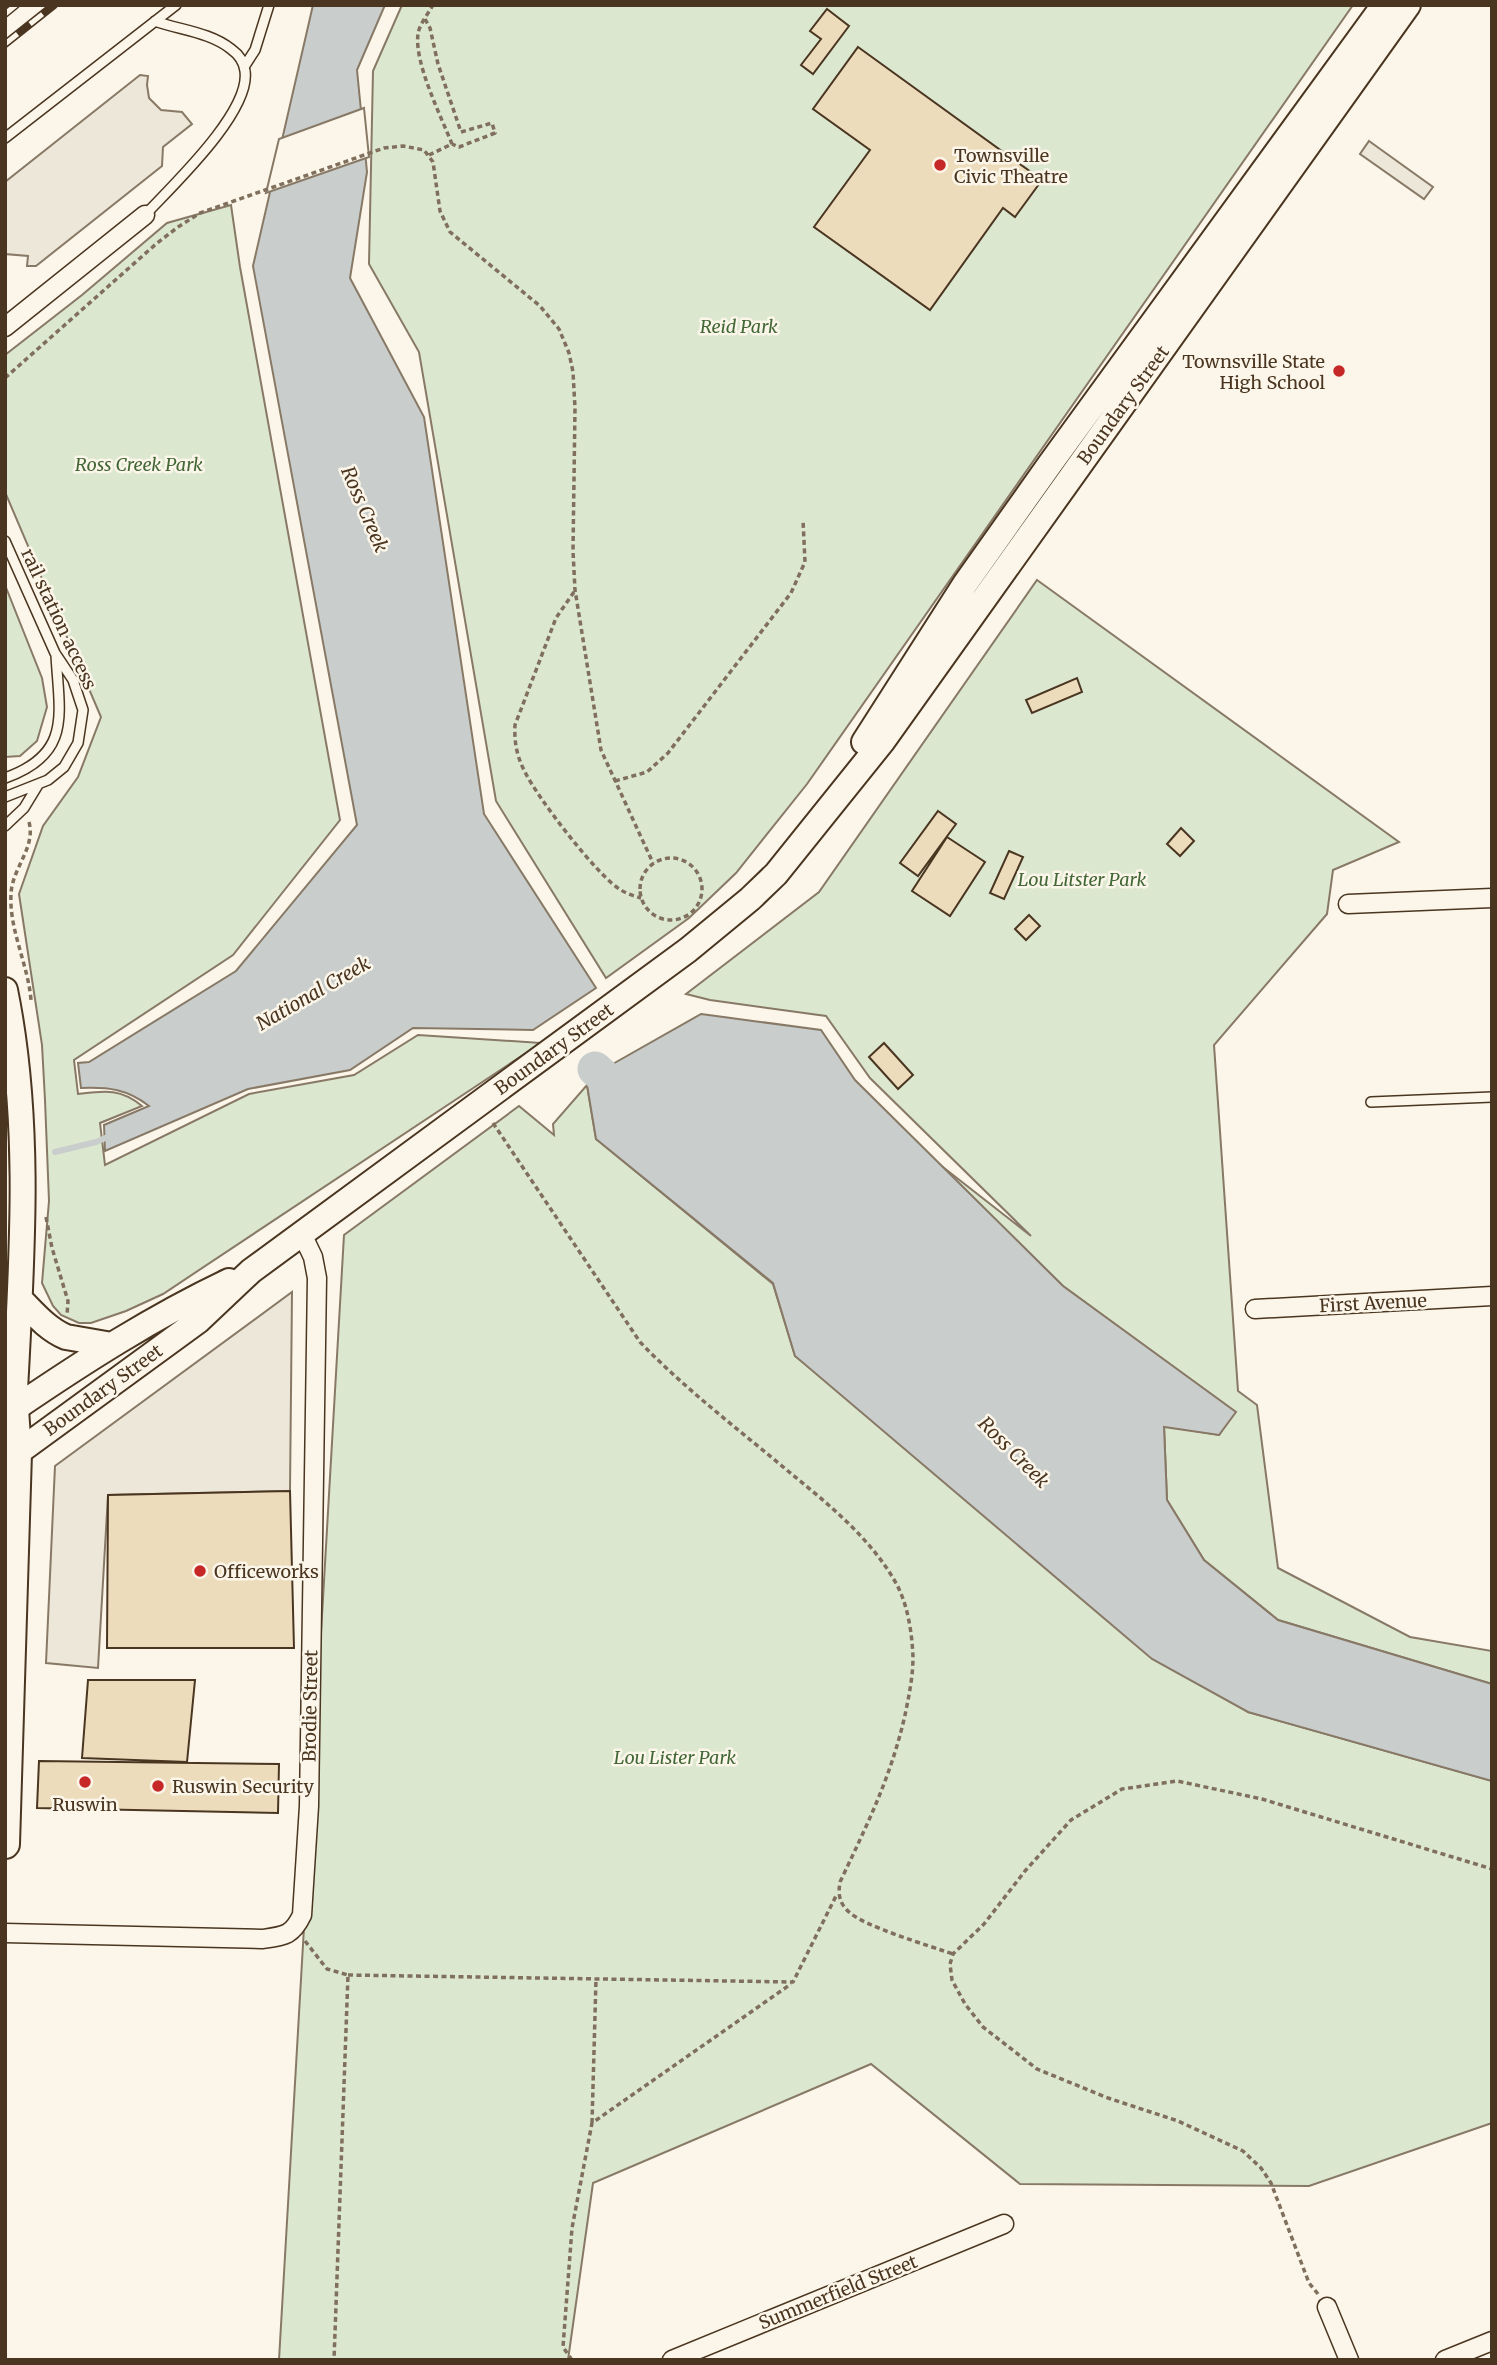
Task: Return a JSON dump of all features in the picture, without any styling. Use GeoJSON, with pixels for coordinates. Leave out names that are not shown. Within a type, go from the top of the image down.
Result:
{"type":"FeatureCollection","features":[{"type":"Feature","properties":{"kind":"main road","name":"Boundary Street"},"geometry":{"type":"LineString","coordinates":[[833,802],[869,733],[965,584],[1144,332],[1384,5]]}},
{"type":"Feature","properties":{"kind":"main road","name":"Boundary Street"},"geometry":{"type":"LineString","coordinates":[[11,1457],[198,1321],[251,1270],[688,950],[776,874],[882,742],[970,621],[1408,5]]}},
{"type":"Feature","properties":{"kind":"main road"},"geometry":{"type":"LineString","coordinates":[[5,990],[17,1059],[21,1128],[20,1299],[10,1413],[5,1844]]}},
{"type":"Feature","properties":{"kind":"main road","name":"Boundary Street"},"geometry":{"type":"LineString","coordinates":[[10,1413],[112,1345],[182,1304],[251,1270]]}},
{"type":"Feature","properties":{"kind":"main road"},"geometry":{"type":"LineString","coordinates":[[20,1299],[59,1334],[112,1345]]}},
{"type":"Feature","properties":{"kind":"street"},"geometry":{"type":"LineString","coordinates":[[5,327],[145,215]]}},
{"type":"Feature","properties":{"kind":"street"},"geometry":{"type":"LineString","coordinates":[[1348,904],[1492,898]]}},
{"type":"Feature","properties":{"kind":"street","name":"Brodie Street"},"geometry":{"type":"LineString","coordinates":[[296,1929],[302,1915],[309,1806],[317,1278],[313,1257],[302,1234]]}},
{"type":"Feature","properties":{"kind":"street","name":"First Avenue"},"geometry":{"type":"LineString","coordinates":[[1255,1309],[1492,1296]]}},
{"type":"Feature","properties":{"kind":"street"},"geometry":{"type":"LineString","coordinates":[[5,1933],[262,1938],[283,1936],[296,1929]]}},
{"type":"Feature","properties":{"kind":"street","name":"Summerfield Street"},"geometry":{"type":"LineString","coordinates":[[672,2360],[1004,2224]]}},
{"type":"Feature","properties":{"kind":"street"},"geometry":{"type":"LineString","coordinates":[[1327,2307],[1349,2360]]}},
{"type":"Feature","properties":{"kind":"street"},"geometry":{"type":"LineString","coordinates":[[1445,2360],[1492,2341]]}},
{"type":"Feature","properties":{"kind":"lane"},"geometry":{"type":"LineString","coordinates":[[5,138],[176,5]]}},
{"type":"Feature","properties":{"kind":"lane"},"geometry":{"type":"LineString","coordinates":[[145,215],[222,129],[243,87],[244,67],[255,50],[269,5]]}},
{"type":"Feature","properties":{"kind":"lane"},"geometry":{"type":"LineString","coordinates":[[155,22],[217,40],[234,51],[244,67]]}},
{"type":"Feature","properties":{"kind":"lane","name":"rail station access"},"geometry":{"type":"LineString","coordinates":[[5,541],[55,653],[73,680],[83,710],[78,743],[70,759],[58,772],[38,785],[5,797]]}},
{"type":"Feature","properties":{"kind":"lane"},"geometry":{"type":"LineString","coordinates":[[5,778],[33,765],[46,753],[56,736],[61,699],[55,653]]}},
{"type":"Feature","properties":{"kind":"lane"},"geometry":{"type":"LineString","coordinates":[[5,826],[24,808],[38,785]]}},
{"type":"Feature","properties":{"kind":"lane"},"geometry":{"type":"LineString","coordinates":[[1371,1102],[1492,1097]]}},
{"type":"Feature","properties":{"kind":"path"},"geometry":{"type":"LineString","coordinates":[[425,19],[461,132],[492,123],[495,133],[459,147],[452,144],[419,53],[418,31],[433,5]]}},
{"type":"Feature","properties":{"kind":"path"},"geometry":{"type":"LineString","coordinates":[[429,155],[452,144]]}},
{"type":"Feature","properties":{"kind":"path"},"geometry":{"type":"LineString","coordinates":[[5,378],[178,227],[200,214],[230,201],[393,145],[424,150],[436,172],[440,211],[450,232],[540,306],[559,328],[569,353],[575,408],[575,590],[601,750],[653,863]]}},
{"type":"Feature","properties":{"kind":"path"},"geometry":{"type":"LineString","coordinates":[[615,781],[647,772],[668,753],[791,593],[805,562],[803,520]]}},
{"type":"Feature","properties":{"kind":"path"},"geometry":{"type":"LineString","coordinates":[[575,590],[556,618],[515,725],[514,744],[525,773],[545,803],[603,877],[621,891],[641,898]]}},
{"type":"Feature","properties":{"kind":"path"},"geometry":{"type":"LineString","coordinates":[[673,858],[683,860],[698,874],[701,884],[698,904],[683,918],[662,919],[653,914],[641,898],[641,879],[653,863],[673,858]]}},
{"type":"Feature","properties":{"kind":"path"},"geometry":{"type":"LineString","coordinates":[[493,1124],[640,1342],[666,1369],[827,1503],[863,1541],[889,1572],[898,1588],[911,1631],[913,1659],[910,1688],[888,1776],[840,1882],[838,1893],[793,1982],[592,2123]]}},
{"type":"Feature","properties":{"kind":"path"},"geometry":{"type":"LineString","coordinates":[[1327,2307],[1310,2283],[1271,2183],[1261,2168],[1243,2151],[1178,2121],[1108,2098],[1037,2069],[983,2026],[965,2004],[952,1980],[950,1964],[953,1954],[984,1924],[1071,1820],[1122,1789],[1177,1781],[1262,1798],[1492,1868]]}},
{"type":"Feature","properties":{"kind":"path"},"geometry":{"type":"LineString","coordinates":[[838,1893],[847,1911],[855,1917],[953,1954]]}},
{"type":"Feature","properties":{"kind":"path"},"geometry":{"type":"LineString","coordinates":[[296,1929],[327,1969],[348,1975],[793,1982]]}},
{"type":"Feature","properties":{"kind":"path"},"geometry":{"type":"LineString","coordinates":[[334,2360],[348,1975]]}},
{"type":"Feature","properties":{"kind":"path"},"geometry":{"type":"LineString","coordinates":[[572,2360],[563,2347],[572,2228],[592,2123],[596,1979]]}},
{"type":"Feature","properties":{"kind":"green space","name":"Reid Park"},"geometry":{"type":"Polygon","coordinates":[[[402,5],[1353,5],[807,784],[736,873],[689,918],[606,978],[496,801],[419,352],[369,264],[373,71],[402,5]]]}},
{"type":"Feature","properties":{"kind":"green space","name":"Ross Creek Park"},"geometry":{"type":"Polygon","coordinates":[[[231,205],[340,820],[233,955],[74,1060],[78,1094],[119,1094],[142,1106],[100,1123],[105,1165],[249,1094],[354,1075],[418,1035],[541,1043],[163,1294],[126,1311],[91,1323],[79,1323],[61,1315],[53,1306],[42,1283],[49,1201],[42,1045],[19,894],[43,826],[78,777],[101,717],[5,492],[5,355],[82,295],[167,223],[231,205]]]}},
{"type":"Feature","properties":{"kind":"green space","name":"Lou Litster Park"},"geometry":{"type":"Polygon","coordinates":[[[1037,580],[1399,842],[1333,870],[1327,914],[1214,1045],[1238,1391],[1257,1405],[1278,1568],[1410,1637],[1492,1651],[1492,1684],[1278,1620],[1204,1560],[1167,1500],[1164,1426],[1219,1435],[1235,1412],[1063,1286],[939,1164],[1031,1236],[870,1078],[826,1016],[710,1000],[686,994],[819,892],[1037,580]]]}},
{"type":"Feature","properties":{"kind":"green space"},"geometry":{"type":"Polygon","coordinates":[[[5,585],[42,678],[47,707],[37,741],[20,756],[5,757],[5,585]]]}},
{"type":"Feature","properties":{"kind":"green space","name":"Lou Lister Park"},"geometry":{"type":"Polygon","coordinates":[[[587,1085],[596,1139],[773,1284],[795,1356],[1248,1712],[1492,1781],[1492,2123],[1309,2186],[1020,2184],[871,2064],[593,2183],[568,2360],[279,2360],[344,1235],[519,1106],[554,1135],[553,1124],[587,1085]]]}},
{"type":"Feature","properties":{"kind":"shaded area"},"geometry":{"type":"Polygon","coordinates":[[[140,75],[148,76],[149,98],[161,110],[182,112],[192,124],[163,147],[162,166],[36,266],[27,266],[28,256],[5,254],[5,182],[140,75]]]}},
{"type":"Feature","properties":{"kind":"shaded area"},"geometry":{"type":"Polygon","coordinates":[[[1369,141],[1433,187],[1424,199],[1360,154],[1369,141]]]}},
{"type":"Feature","properties":{"kind":"shaded area"},"geometry":{"type":"Polygon","coordinates":[[[292,1292],[290,1491],[108,1495],[98,1668],[46,1663],[55,1466],[292,1292]]]}},
{"type":"Feature","properties":{"kind":"water","name":"National Creek"},"geometry":{"type":"Polygon","coordinates":[[[313,5],[385,5],[357,70],[367,172],[350,278],[424,417],[484,814],[596,988],[533,1030],[413,1028],[350,1070],[248,1089],[105,1151],[104,1125],[149,1106],[117,1090],[81,1088],[78,1063],[89,1062],[236,971],[357,825],[253,266],[313,5]]]}},
{"type":"Feature","properties":{"kind":"water"},"geometry":{"type":"Polygon","coordinates":[[[701,1014],[821,1030],[855,1080],[1063,1286],[1236,1412],[1219,1435],[1164,1427],[1167,1500],[1204,1560],[1278,1620],[1492,1684],[1492,1781],[1248,1712],[1152,1659],[795,1356],[773,1283],[596,1139],[587,1085],[611,1065],[701,1014]]]}},
{"type":"Feature","properties":{"kind":"pier"},"geometry":{"type":"Polygon","coordinates":[[[364,108],[369,157],[266,193],[279,139],[364,108]]]}},
{"type":"Feature","properties":{"kind":"building"},"geometry":{"type":"Polygon","coordinates":[[[827,9],[849,26],[813,74],[801,65],[821,39],[810,31],[827,9]]]}},
{"type":"Feature","properties":{"kind":"building","name":"Townsville Civic Theatre"},"geometry":{"type":"Polygon","coordinates":[[[858,47],[1042,180],[1015,217],[1003,208],[930,310],[814,227],[870,150],[813,109],[858,47]]]}},
{"type":"Feature","properties":{"kind":"building"},"geometry":{"type":"Polygon","coordinates":[[[1077,678],[1082,692],[1032,713],[1026,700],[1077,678]]]}},
{"type":"Feature","properties":{"kind":"building"},"geometry":{"type":"Polygon","coordinates":[[[938,811],[956,824],[918,876],[900,863],[938,811]]]}},
{"type":"Feature","properties":{"kind":"building"},"geometry":{"type":"Polygon","coordinates":[[[1181,828],[1194,841],[1180,856],[1167,844],[1181,828]]]}},
{"type":"Feature","properties":{"kind":"building"},"geometry":{"type":"Polygon","coordinates":[[[947,837],[985,862],[950,916],[912,891],[947,837]]]}},
{"type":"Feature","properties":{"kind":"building"},"geometry":{"type":"Polygon","coordinates":[[[1009,851],[1023,857],[1004,899],[990,893],[1009,851]]]}},
{"type":"Feature","properties":{"kind":"building"},"geometry":{"type":"Polygon","coordinates":[[[1029,915],[1040,926],[1026,940],[1015,929],[1029,915]]]}},
{"type":"Feature","properties":{"kind":"building"},"geometry":{"type":"Polygon","coordinates":[[[884,1043],[913,1075],[898,1089],[869,1057],[884,1043]]]}},
{"type":"Feature","properties":{"kind":"building","name":"Officeworks"},"geometry":{"type":"Polygon","coordinates":[[[290,1491],[294,1648],[107,1648],[108,1495],[290,1491]]]}},
{"type":"Feature","properties":{"kind":"building"},"geometry":{"type":"Polygon","coordinates":[[[88,1680],[195,1680],[187,1762],[82,1758],[88,1680]]]}},
{"type":"Feature","properties":{"kind":"building","name":"Ruswin Security"},"geometry":{"type":"Polygon","coordinates":[[[39,1761],[279,1764],[278,1813],[37,1808],[39,1761]]]}},
{"type":"Feature","properties":{"kind":"waterway","name":"Ross Creek"},"geometry":{"type":"LineString","coordinates":[[595,1069],[638,1104]]}},
{"type":"Feature","properties":{"kind":"waterway"},"geometry":{"type":"LineString","coordinates":[[55,1152],[110,1136]]}},
{"type":"Feature","properties":{"kind":"railway"},"geometry":{"type":"LineString","coordinates":[[5,14],[16,5]]}},
{"type":"Feature","properties":{"kind":"railway"},"geometry":{"type":"LineString","coordinates":[[5,44],[54,5]]}},
{"type":"Feature","properties":{"kind":"place","name":"Townsville Civic Theatre"},"geometry":{"type":"Point","coordinates":[940,165]}},
{"type":"Feature","properties":{"kind":"place","name":"Townsville State High School"},"geometry":{"type":"Point","coordinates":[1339,371]}},
{"type":"Feature","properties":{"kind":"place","name":"Officeworks"},"geometry":{"type":"Point","coordinates":[200,1571]}},
{"type":"Feature","properties":{"kind":"place","name":"Ruswin"},"geometry":{"type":"Point","coordinates":[85,1782]}},
{"type":"Feature","properties":{"kind":"place","name":"Ruswin Security"},"geometry":{"type":"Point","coordinates":[158,1786]}}]}
